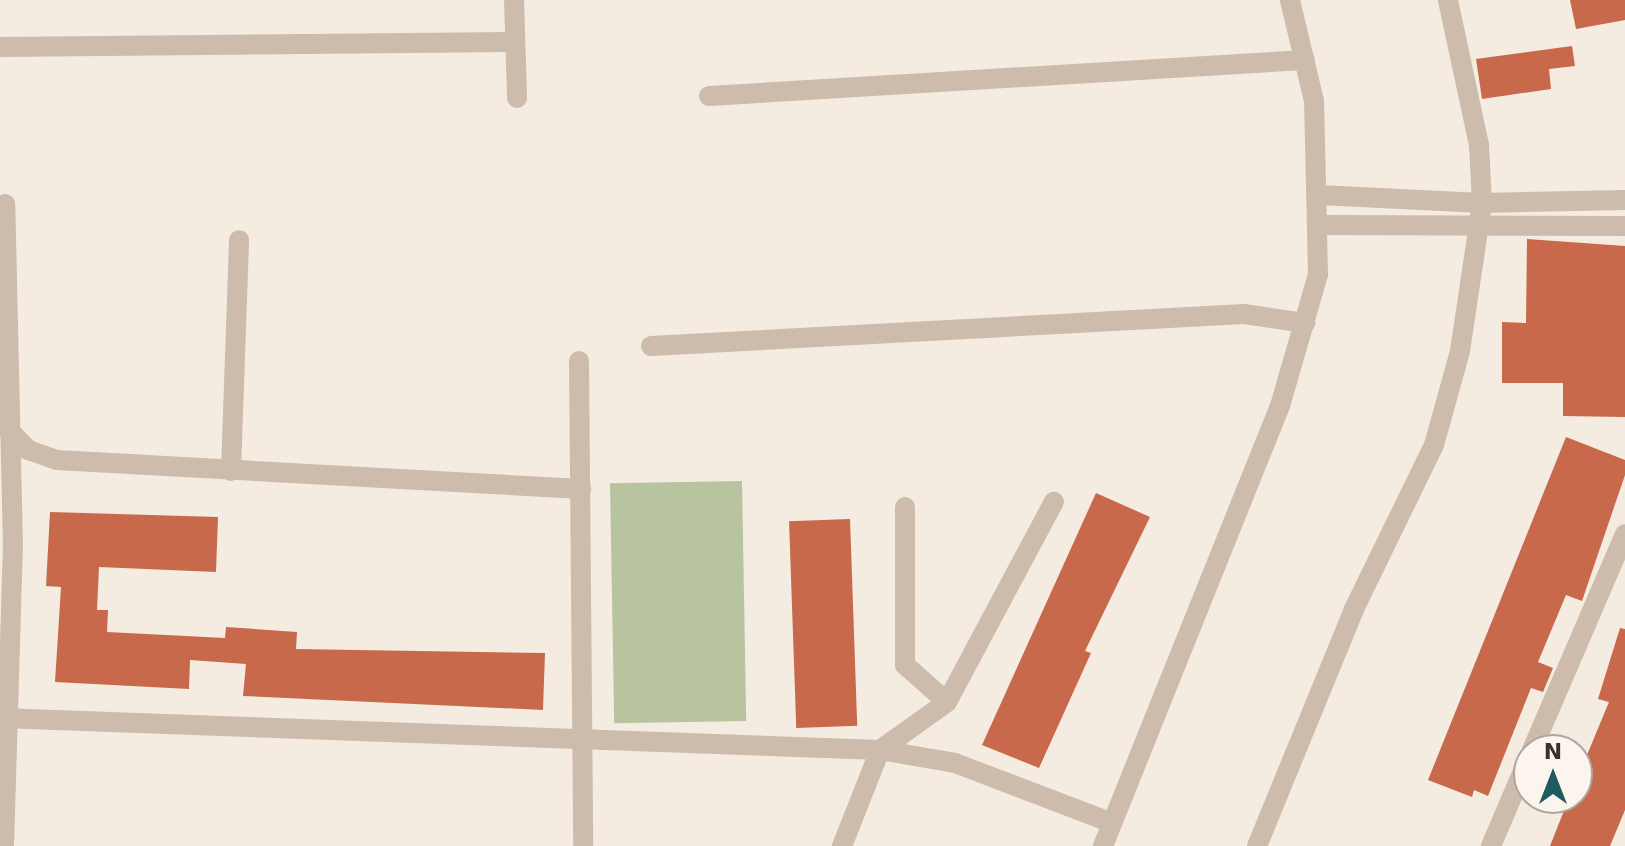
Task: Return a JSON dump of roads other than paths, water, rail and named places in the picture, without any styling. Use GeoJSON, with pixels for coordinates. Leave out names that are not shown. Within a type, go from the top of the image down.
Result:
{"type":"FeatureCollection","features":[{"type":"Feature","properties":{"kind":"street"},"geometry":{"type":"LineString","coordinates":[[514,0],[517,98]]}},
{"type":"Feature","properties":{"kind":"street"},"geometry":{"type":"LineString","coordinates":[[1103,846],[1280,406],[1318,274],[1319,195],[1305,60],[1290,0]]}},
{"type":"Feature","properties":{"kind":"street"},"geometry":{"type":"LineString","coordinates":[[1257,846],[1354,609],[1434,445],[1460,351],[1482,203],[1479,145],[1448,0]]}},
{"type":"Feature","properties":{"kind":"street"},"geometry":{"type":"LineString","coordinates":[[0,47],[515,42]]}},
{"type":"Feature","properties":{"kind":"street"},"geometry":{"type":"LineString","coordinates":[[709,96],[1305,60]]}},
{"type":"Feature","properties":{"kind":"street"},"geometry":{"type":"LineString","coordinates":[[1319,195],[1482,203],[1625,200]]}},
{"type":"Feature","properties":{"kind":"street"},"geometry":{"type":"LineString","coordinates":[[4,846],[3,716],[13,547],[4,427],[5,204]]}},
{"type":"Feature","properties":{"kind":"street"},"geometry":{"type":"LineString","coordinates":[[1320,225],[1625,226]]}},
{"type":"Feature","properties":{"kind":"street"},"geometry":{"type":"LineString","coordinates":[[231,471],[239,240]]}},
{"type":"Feature","properties":{"kind":"street"},"geometry":{"type":"LineString","coordinates":[[651,346],[1244,314],[1305,323]]}},
{"type":"Feature","properties":{"kind":"street"},"geometry":{"type":"LineString","coordinates":[[579,361],[583,846]]}},
{"type":"Feature","properties":{"kind":"street"},"geometry":{"type":"LineString","coordinates":[[4,427],[28,450],[57,460],[581,489]]}},
{"type":"Feature","properties":{"kind":"street"},"geometry":{"type":"LineString","coordinates":[[842,846],[880,750],[947,702],[1054,502]]}},
{"type":"Feature","properties":{"kind":"street"},"geometry":{"type":"LineString","coordinates":[[905,507],[905,665],[947,702]]}},
{"type":"Feature","properties":{"kind":"street"},"geometry":{"type":"LineString","coordinates":[[1539,734],[1625,534]]}},
{"type":"Feature","properties":{"kind":"street"},"geometry":{"type":"LineString","coordinates":[[3,716],[584,742],[880,750],[955,763],[1112,823]]}},
{"type":"Feature","properties":{"kind":"street"},"geometry":{"type":"LineString","coordinates":[[1491,846],[1513,794]]}}]}
